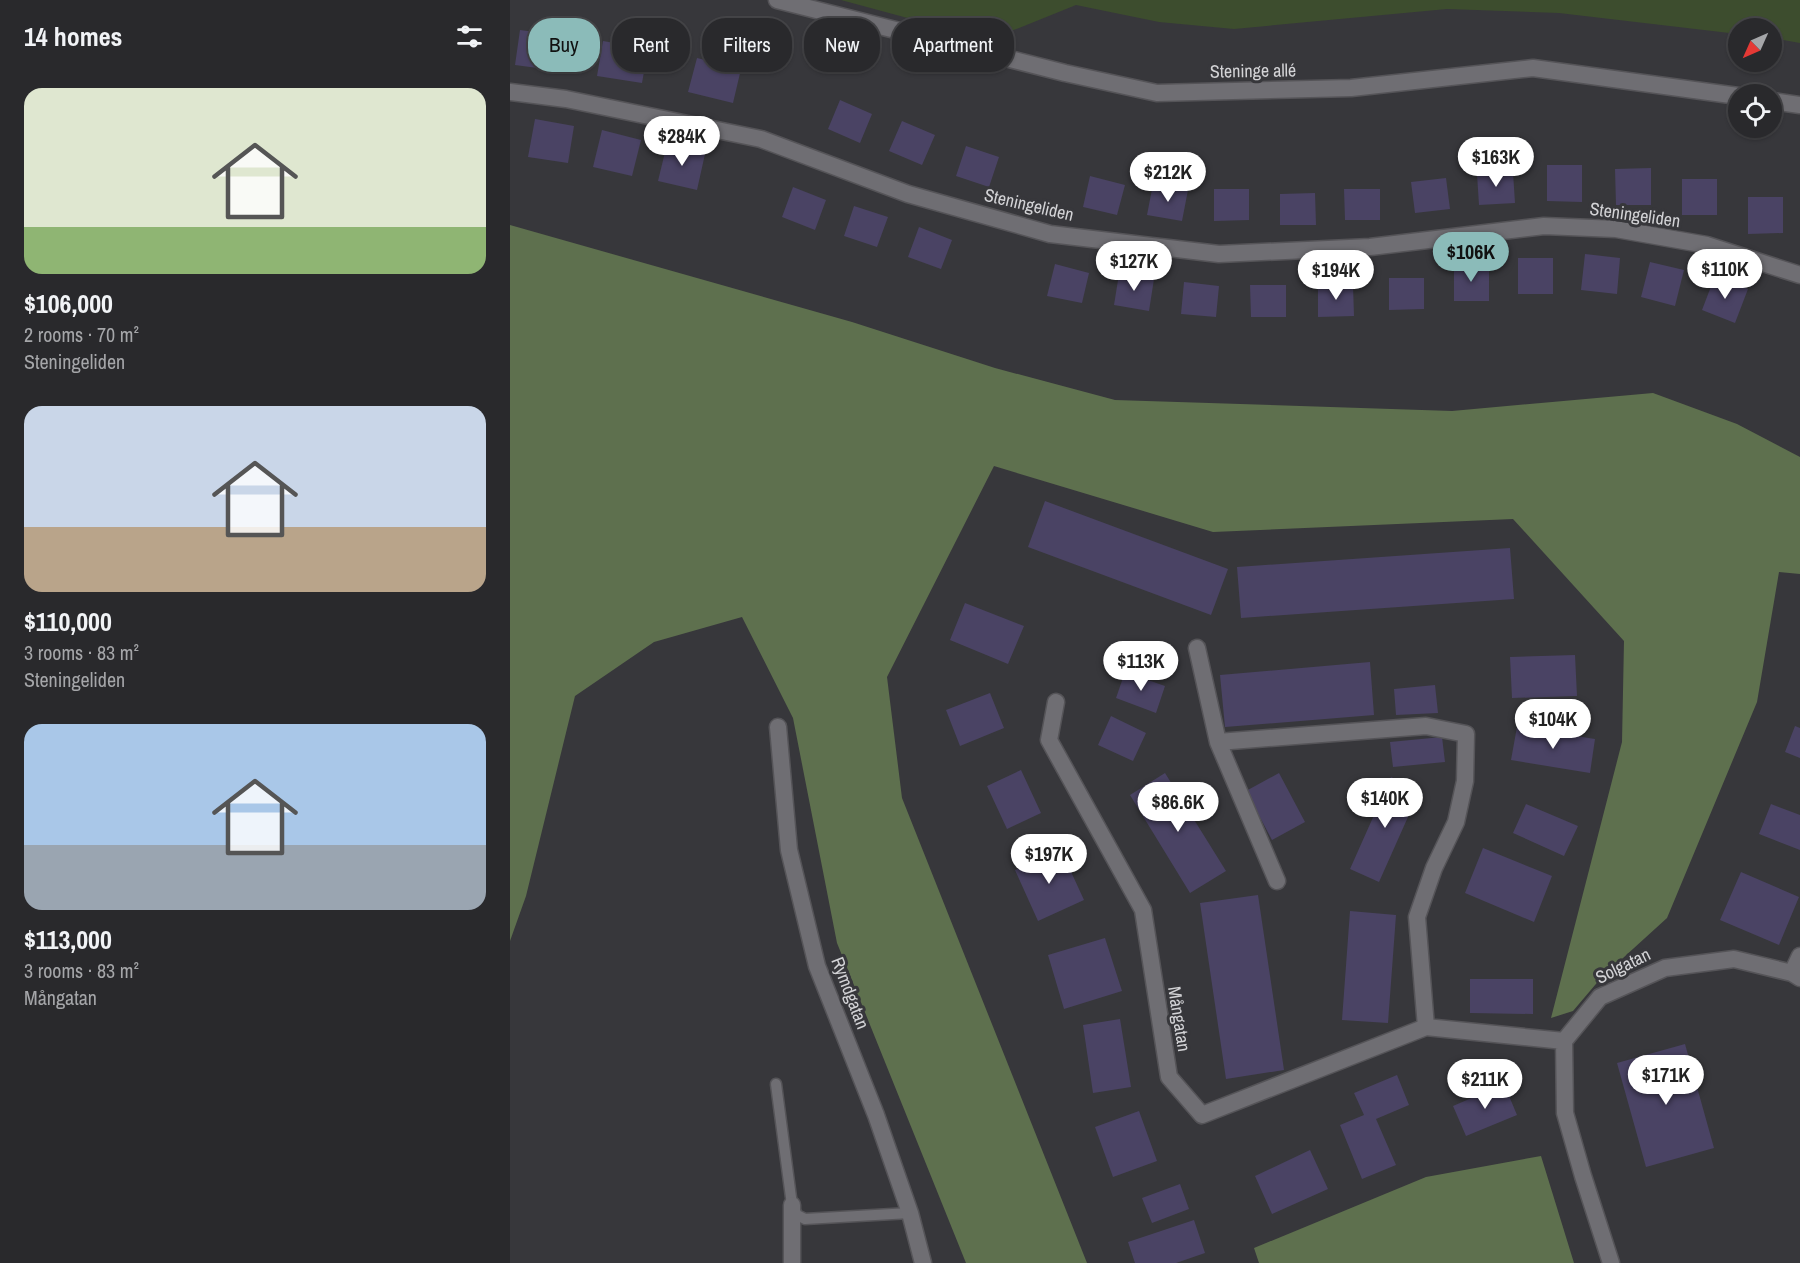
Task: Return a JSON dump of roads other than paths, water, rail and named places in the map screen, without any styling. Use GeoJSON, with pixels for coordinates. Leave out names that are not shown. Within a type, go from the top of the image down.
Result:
{"type":"FeatureCollection","features":[{"type":"Feature","properties":{"kind":"street","name":"Steninge allé"},"geometry":{"type":"LineString","coordinates":[[777,0],[1065,73],[1157,93],[1351,88],[1533,68],[1728,95]]}},
{"type":"Feature","properties":{"kind":"street","name":"Steningeliden"},"geometry":{"type":"LineString","coordinates":[[510,92],[566,99],[761,139],[908,194],[1050,234],[1219,254],[1370,247],[1544,226],[1616,229],[1707,245],[1800,275]]}},
{"type":"Feature","properties":{"kind":"street"},"geometry":{"type":"LineString","coordinates":[[1782,102],[1800,105]]}},
{"type":"Feature","properties":{"kind":"street"},"geometry":{"type":"LineString","coordinates":[[1197,648],[1218,742],[1277,881]]}},
{"type":"Feature","properties":{"kind":"street","name":"Mångatan"},"geometry":{"type":"LineString","coordinates":[[1056,702],[1049,740],[1143,910],[1169,1077],[1202,1115],[1426,1027],[1564,1041]]}},
{"type":"Feature","properties":{"kind":"street"},"geometry":{"type":"LineString","coordinates":[[1218,742],[1426,726],[1466,734],[1465,781],[1456,822],[1434,868],[1417,917],[1426,1027]]}},
{"type":"Feature","properties":{"kind":"street","name":"Rymdgatan"},"geometry":{"type":"LineString","coordinates":[[778,727],[789,850],[817,966],[876,1115],[910,1214],[923,1263]]}},
{"type":"Feature","properties":{"kind":"street"},"geometry":{"type":"LineString","coordinates":[[1796,976],[1800,956]]}},
{"type":"Feature","properties":{"kind":"street","name":"Solgatan"},"geometry":{"type":"LineString","coordinates":[[1564,1041],[1600,997],[1665,968],[1734,959],[1796,976]]}},
{"type":"Feature","properties":{"kind":"street"},"geometry":{"type":"LineString","coordinates":[[1564,1041],[1565,1113],[1611,1263]]}},
{"type":"Feature","properties":{"kind":"street"},"geometry":{"type":"LineString","coordinates":[[792,1205],[792,1263]]}},
{"type":"Feature","properties":{"kind":"lane"},"geometry":{"type":"LineString","coordinates":[[776,1084],[792,1205],[797,1215],[805,1220],[910,1214]]}}]}
